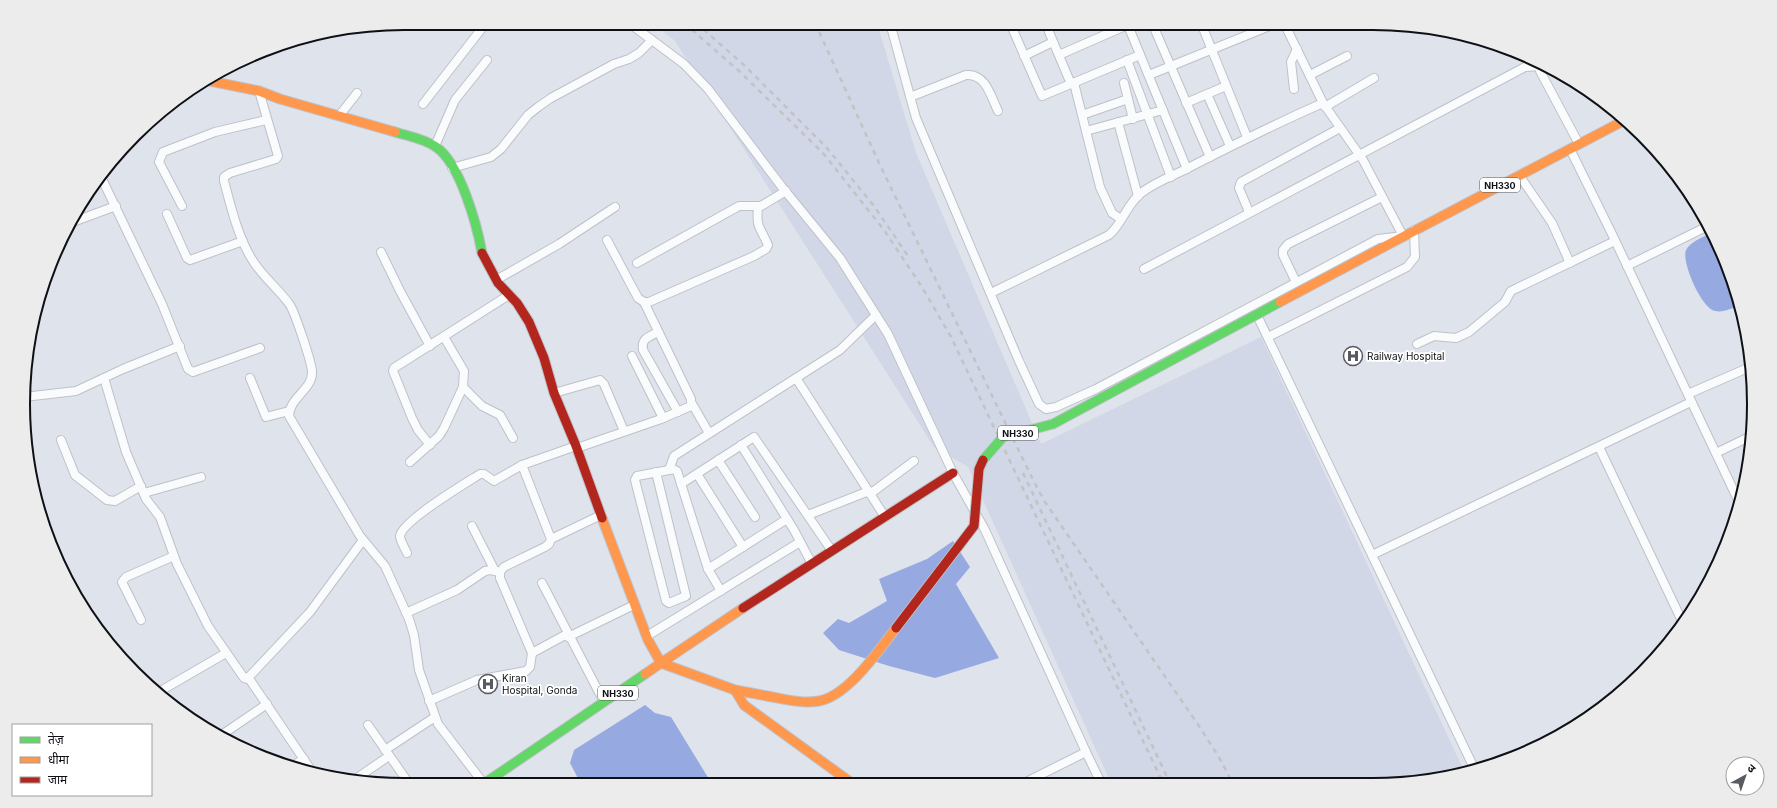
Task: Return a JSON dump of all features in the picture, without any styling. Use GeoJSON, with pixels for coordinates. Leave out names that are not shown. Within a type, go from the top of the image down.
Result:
{"type":"FeatureCollection","features":[{"type":"Feature","properties":{"kind":"main road"},"geometry":{"type":"LineString","coordinates":[[212,83],[259,91],[280,99],[435,146],[444,155],[466,196],[478,231],[482,256],[496,280],[517,303],[529,322],[544,358],[554,392],[576,447],[634,605],[647,636],[661,663],[953,473]]}},
{"type":"Feature","properties":{"kind":"main road","name":"NH330"},"geometry":{"type":"LineString","coordinates":[[492,778],[661,663],[736,690],[789,700],[814,701],[827,699],[843,690],[875,653],[970,533],[974,526],[979,469],[983,460],[1003,437],[1053,424],[1075,413],[1376,250],[1620,123]]}},
{"type":"Feature","properties":{"kind":"main road"},"geometry":{"type":"LineString","coordinates":[[736,690],[744,705],[845,778]]}},
{"type":"Feature","properties":{"kind":"street"},"geometry":{"type":"LineString","coordinates":[[423,104],[481,30]]}},
{"type":"Feature","properties":{"kind":"street"},"geometry":{"type":"LineString","coordinates":[[638,30],[684,64],[708,89],[786,191],[840,258],[888,334],[953,473],[985,530],[1009,579],[1099,778]]}},
{"type":"Feature","properties":{"kind":"street"},"geometry":{"type":"LineString","coordinates":[[892,30],[916,118],[1039,404],[1046,409],[1056,407],[1096,389],[1378,239],[1403,236],[1360,155],[1324,105],[1288,30]]}},
{"type":"Feature","properties":{"kind":"street"},"geometry":{"type":"LineString","coordinates":[[1013,30],[1042,96],[1140,55]]}},
{"type":"Feature","properties":{"kind":"street"},"geometry":{"type":"LineString","coordinates":[[1050,30],[1053,42],[1072,84],[1082,115],[1100,188],[1112,214],[1121,219]]}},
{"type":"Feature","properties":{"kind":"street"},"geometry":{"type":"LineString","coordinates":[[1059,55],[1115,30]]}},
{"type":"Feature","properties":{"kind":"street"},"geometry":{"type":"LineString","coordinates":[[1131,30],[1187,169]]}},
{"type":"Feature","properties":{"kind":"street"},"geometry":{"type":"LineString","coordinates":[[1155,30],[1210,157]]}},
{"type":"Feature","properties":{"kind":"street"},"geometry":{"type":"LineString","coordinates":[[1204,30],[1247,137]]}},
{"type":"Feature","properties":{"kind":"street"},"geometry":{"type":"LineString","coordinates":[[1149,75],[1259,30]]}},
{"type":"Feature","properties":{"kind":"street"},"geometry":{"type":"LineString","coordinates":[[452,168],[491,157],[501,148],[528,114],[550,98],[614,64],[629,59],[639,53],[652,40]]}},
{"type":"Feature","properties":{"kind":"street"},"geometry":{"type":"LineString","coordinates":[[1024,56],[1053,42]]}},
{"type":"Feature","properties":{"kind":"street"},"geometry":{"type":"LineString","coordinates":[[1294,89],[1291,62],[1297,49]]}},
{"type":"Feature","properties":{"kind":"street"},"geometry":{"type":"LineString","coordinates":[[1310,76],[1347,56]]}},
{"type":"Feature","properties":{"kind":"street"},"geometry":{"type":"LineString","coordinates":[[435,146],[455,100],[487,60]]}},
{"type":"Feature","properties":{"kind":"street"},"geometry":{"type":"LineString","coordinates":[[1127,60],[1171,177]]}},
{"type":"Feature","properties":{"kind":"street"},"geometry":{"type":"LineString","coordinates":[[1144,268],[1525,67],[1533,67]]}},
{"type":"Feature","properties":{"kind":"street"},"geometry":{"type":"LineString","coordinates":[[1540,70],[1579,144]]}},
{"type":"Feature","properties":{"kind":"street"},"geometry":{"type":"LineString","coordinates":[[910,97],[970,74],[980,78],[983,81],[998,111]]}},
{"type":"Feature","properties":{"kind":"street"},"geometry":{"type":"LineString","coordinates":[[991,294],[1109,235],[1115,230],[1138,196],[1171,177],[1247,137],[1324,105],[1374,78]]}},
{"type":"Feature","properties":{"kind":"street"},"geometry":{"type":"LineString","coordinates":[[1124,83],[1133,119]]}},
{"type":"Feature","properties":{"kind":"street"},"geometry":{"type":"LineString","coordinates":[[1186,103],[1226,86]]}},
{"type":"Feature","properties":{"kind":"street"},"geometry":{"type":"LineString","coordinates":[[259,91],[266,120],[278,156],[276,159],[230,172],[224,177],[235,222],[243,241],[258,269],[291,306],[312,370],[310,381],[297,397],[289,411],[289,416],[363,540],[385,566],[414,635],[419,670],[428,701],[438,724],[478,778]]}},
{"type":"Feature","properties":{"kind":"street"},"geometry":{"type":"LineString","coordinates":[[339,116],[357,93]]}},
{"type":"Feature","properties":{"kind":"street"},"geometry":{"type":"LineString","coordinates":[[1207,94],[1230,146]]}},
{"type":"Feature","properties":{"kind":"street"},"geometry":{"type":"LineString","coordinates":[[1082,115],[1128,100]]}},
{"type":"Feature","properties":{"kind":"street"},"geometry":{"type":"LineString","coordinates":[[1086,131],[1163,110]]}},
{"type":"Feature","properties":{"kind":"street"},"geometry":{"type":"LineString","coordinates":[[182,206],[159,162],[163,152],[215,132],[266,120]]}},
{"type":"Feature","properties":{"kind":"street"},"geometry":{"type":"LineString","coordinates":[[1118,122],[1138,196]]}},
{"type":"Feature","properties":{"kind":"street"},"geometry":{"type":"LineString","coordinates":[[1249,212],[1239,188],[1241,182],[1340,128]]}},
{"type":"Feature","properties":{"kind":"street"},"geometry":{"type":"LineString","coordinates":[[1570,149],[1736,495]]}},
{"type":"Feature","properties":{"kind":"street"},"geometry":{"type":"LineString","coordinates":[[1519,175],[1552,223],[1570,263]]}},
{"type":"Feature","properties":{"kind":"street"},"geometry":{"type":"LineString","coordinates":[[103,181],[162,304],[188,369],[193,372],[260,348]]}},
{"type":"Feature","properties":{"kind":"street"},"geometry":{"type":"LineString","coordinates":[[637,263],[739,206],[758,206],[786,191]]}},
{"type":"Feature","properties":{"kind":"street"},"geometry":{"type":"LineString","coordinates":[[1296,282],[1283,255],[1283,250],[1288,244],[1382,197]]}},
{"type":"Feature","properties":{"kind":"street"},"geometry":{"type":"LineString","coordinates":[[79,220],[116,206]]}},
{"type":"Feature","properties":{"kind":"street"},"geometry":{"type":"LineString","coordinates":[[496,280],[559,244],[614,206]]}},
{"type":"Feature","properties":{"kind":"street"},"geometry":{"type":"LineString","coordinates":[[644,302],[648,302],[747,259],[766,249],[768,245],[759,230],[756,221],[758,206]]}},
{"type":"Feature","properties":{"kind":"street"},"geometry":{"type":"LineString","coordinates":[[167,214],[187,258],[190,260],[243,241]]}},
{"type":"Feature","properties":{"kind":"street"},"geometry":{"type":"LineString","coordinates":[[1627,266],[1703,229]]}},
{"type":"Feature","properties":{"kind":"street"},"geometry":{"type":"LineString","coordinates":[[1268,337],[1407,266],[1415,257],[1414,230]]}},
{"type":"Feature","properties":{"kind":"street"},"geometry":{"type":"LineString","coordinates":[[607,240],[638,298],[644,302],[691,402],[709,433]]}},
{"type":"Feature","properties":{"kind":"street"},"geometry":{"type":"LineString","coordinates":[[1417,344],[1434,336],[1456,338],[1469,332],[1505,302],[1511,291],[1615,241]]}},
{"type":"Feature","properties":{"kind":"street"},"geometry":{"type":"LineString","coordinates":[[381,252],[430,346]]}},
{"type":"Feature","properties":{"kind":"street"},"geometry":{"type":"LineString","coordinates":[[430,444],[418,430],[412,418],[394,368],[509,295]]}},
{"type":"Feature","properties":{"kind":"street"},"geometry":{"type":"LineString","coordinates":[[1252,305],[1472,764]]}},
{"type":"Feature","properties":{"kind":"street"},"geometry":{"type":"LineString","coordinates":[[669,470],[674,456],[846,345],[876,315]]}},
{"type":"Feature","properties":{"kind":"street"},"geometry":{"type":"LineString","coordinates":[[658,332],[644,340],[642,344],[643,350],[678,412]]}},
{"type":"Feature","properties":{"kind":"street"},"geometry":{"type":"LineString","coordinates":[[410,462],[430,444],[444,428],[465,381],[464,371],[444,337]]}},
{"type":"Feature","properties":{"kind":"street"},"geometry":{"type":"LineString","coordinates":[[30,396],[76,391],[180,346]]}},
{"type":"Feature","properties":{"kind":"street"},"geometry":{"type":"LineString","coordinates":[[632,356],[663,418]]}},
{"type":"Feature","properties":{"kind":"street"},"geometry":{"type":"LineString","coordinates":[[1372,555],[1599,447],[1745,370]]}},
{"type":"Feature","properties":{"kind":"street"},"geometry":{"type":"LineString","coordinates":[[104,378],[126,452],[142,489],[160,517],[174,556],[208,626],[244,678],[248,677],[308,765]]}},
{"type":"Feature","properties":{"kind":"street"},"geometry":{"type":"LineString","coordinates":[[250,378],[266,417],[289,411]]}},
{"type":"Feature","properties":{"kind":"street"},"geometry":{"type":"LineString","coordinates":[[796,378],[886,517]]}},
{"type":"Feature","properties":{"kind":"street"},"geometry":{"type":"LineString","coordinates":[[554,392],[600,380],[604,384],[624,431]]}},
{"type":"Feature","properties":{"kind":"street"},"geometry":{"type":"LineString","coordinates":[[463,387],[482,406],[500,415],[512,438]]}},
{"type":"Feature","properties":{"kind":"street"},"geometry":{"type":"LineString","coordinates":[[407,553],[400,535],[419,514],[480,474],[484,474],[494,481],[522,466],[689,408],[691,402]]}},
{"type":"Feature","properties":{"kind":"street"},"geometry":{"type":"LineString","coordinates":[[681,484],[751,438],[756,439],[832,551]]}},
{"type":"Feature","properties":{"kind":"street"},"geometry":{"type":"LineString","coordinates":[[1716,454],[1745,439]]}},
{"type":"Feature","properties":{"kind":"street"},"geometry":{"type":"LineString","coordinates":[[61,440],[75,475],[107,500],[115,501],[142,489],[201,477]]}},
{"type":"Feature","properties":{"kind":"street"},"geometry":{"type":"LineString","coordinates":[[741,445],[787,519],[812,564]]}},
{"type":"Feature","properties":{"kind":"street"},"geometry":{"type":"LineString","coordinates":[[1599,447],[1680,617]]}},
{"type":"Feature","properties":{"kind":"street"},"geometry":{"type":"LineString","coordinates":[[718,460],[755,517]]}},
{"type":"Feature","properties":{"kind":"street"},"geometry":{"type":"LineString","coordinates":[[808,515],[870,492],[914,461]]}},
{"type":"Feature","properties":{"kind":"street"},"geometry":{"type":"LineString","coordinates":[[522,466],[551,539]]}},
{"type":"Feature","properties":{"kind":"street"},"geometry":{"type":"LineString","coordinates":[[656,472],[686,596],[669,603],[666,601],[635,480],[637,476],[656,472],[676,470],[708,568],[721,591]]}},
{"type":"Feature","properties":{"kind":"street"},"geometry":{"type":"LineString","coordinates":[[697,474],[742,547]]}},
{"type":"Feature","properties":{"kind":"street"},"geometry":{"type":"LineString","coordinates":[[406,613],[457,590],[486,571],[498,572],[504,567],[545,547],[549,544],[551,539],[601,515]]}},
{"type":"Feature","properties":{"kind":"street"},"geometry":{"type":"LineString","coordinates":[[708,568],[787,519]]}},
{"type":"Feature","properties":{"kind":"street"},"geometry":{"type":"LineString","coordinates":[[428,701],[477,680],[526,671],[530,667],[532,653],[498,572],[472,526]]}},
{"type":"Feature","properties":{"kind":"street"},"geometry":{"type":"LineString","coordinates":[[248,677],[310,612],[363,540]]}},
{"type":"Feature","properties":{"kind":"street"},"geometry":{"type":"LineString","coordinates":[[647,636],[800,542]]}},
{"type":"Feature","properties":{"kind":"street"},"geometry":{"type":"LineString","coordinates":[[141,620],[122,582],[126,577],[174,556]]}},
{"type":"Feature","properties":{"kind":"street"},"geometry":{"type":"LineString","coordinates":[[542,583],[604,702]]}},
{"type":"Feature","properties":{"kind":"street"},"geometry":{"type":"LineString","coordinates":[[532,653],[634,605]]}},
{"type":"Feature","properties":{"kind":"street"},"geometry":{"type":"LineString","coordinates":[[163,690],[226,653]]}},
{"type":"Feature","properties":{"kind":"street"},"geometry":{"type":"LineString","coordinates":[[226,732],[267,704]]}},
{"type":"Feature","properties":{"kind":"street"},"geometry":{"type":"LineString","coordinates":[[360,775],[435,717]]}},
{"type":"Feature","properties":{"kind":"street"},"geometry":{"type":"LineString","coordinates":[[368,725],[405,778]]}},
{"type":"Feature","properties":{"kind":"street"},"geometry":{"type":"LineString","coordinates":[[1034,778],[1086,752]]}},
{"type":"Feature","properties":{"kind":"street"},"geometry":{"type":"LineString","coordinates":[[298,762],[304,759]]}},
{"type":"Feature","properties":{"kind":"shaded area"},"geometry":{"type":"Polygon","coordinates":[[[661,30],[879,30],[916,153],[1041,444],[1261,337],[1462,767],[1422,775],[1373,778],[1109,778],[968,467],[934,447],[675,41],[661,30]]]}},
{"type":"Feature","properties":{"kind":"water"},"geometry":{"type":"Polygon","coordinates":[[[1706,235],[1719,261],[1734,308],[1715,311],[1704,302],[1699,294],[1690,274],[1685,256],[1688,247],[1706,235]]]}},
{"type":"Feature","properties":{"kind":"water"},"geometry":{"type":"Polygon","coordinates":[[[953,541],[970,567],[956,584],[999,658],[935,678],[889,666],[839,650],[823,633],[838,619],[849,623],[887,601],[879,579],[927,559],[953,541]]]}},
{"type":"Feature","properties":{"kind":"water"},"geometry":{"type":"Polygon","coordinates":[[[645,705],[655,713],[671,717],[708,778],[578,778],[570,763],[574,750],[645,705]]]}},
{"type":"Feature","properties":{"kind":"railway"},"geometry":{"type":"LineString","coordinates":[[692,30],[739,71],[823,153],[884,230],[922,287],[951,337],[1161,778]]}},
{"type":"Feature","properties":{"kind":"railway"},"geometry":{"type":"LineString","coordinates":[[704,30],[744,65],[827,148],[874,206],[908,256]]}},
{"type":"Feature","properties":{"kind":"railway"},"geometry":{"type":"LineString","coordinates":[[818,30],[880,165],[1045,502],[1199,726],[1230,778]]}},
{"type":"Feature","properties":{"kind":"railway"},"geometry":{"type":"LineString","coordinates":[[1023,473],[1168,778]]}},
{"type":"Feature","properties":{"kind":"traffic: fast"},"geometry":{"type":"LineString","coordinates":[[395,132],[427,142],[436,147],[445,155],[453,166],[472,211],[482,253]]}},
{"type":"Feature","properties":{"kind":"traffic: fast"},"geometry":{"type":"LineString","coordinates":[[983,460],[1003,437],[1053,424],[1280,302]]}},
{"type":"Feature","properties":{"kind":"traffic: fast"},"geometry":{"type":"LineString","coordinates":[[492,778],[645,674]]}},
{"type":"Feature","properties":{"kind":"traffic: slow"},"geometry":{"type":"LineString","coordinates":[[214,82],[259,91],[280,99],[395,132]]}},
{"type":"Feature","properties":{"kind":"traffic: slow"},"geometry":{"type":"LineString","coordinates":[[1376,251],[1620,123]]}},
{"type":"Feature","properties":{"kind":"traffic: slow"},"geometry":{"type":"LineString","coordinates":[[1280,302],[1376,251]]}},
{"type":"Feature","properties":{"kind":"traffic: slow"},"geometry":{"type":"LineString","coordinates":[[602,518],[648,640],[661,663],[743,608]]}},
{"type":"Feature","properties":{"kind":"traffic: slow"},"geometry":{"type":"LineString","coordinates":[[767,696],[806,702],[819,701],[830,697],[841,691],[852,682],[896,628]]}},
{"type":"Feature","properties":{"kind":"traffic: slow"},"geometry":{"type":"LineString","coordinates":[[645,674],[661,663],[735,690],[767,696]]}},
{"type":"Feature","properties":{"kind":"traffic: slow"},"geometry":{"type":"LineString","coordinates":[[735,690],[744,705],[845,778]]}},
{"type":"Feature","properties":{"kind":"traffic: jam"},"geometry":{"type":"LineString","coordinates":[[482,253],[498,283],[517,303],[529,322],[544,358],[554,393],[576,446],[602,518]]}},
{"type":"Feature","properties":{"kind":"traffic: jam"},"geometry":{"type":"LineString","coordinates":[[896,628],[974,526],[979,469],[983,460]]}},
{"type":"Feature","properties":{"kind":"traffic: jam"},"geometry":{"type":"LineString","coordinates":[[743,608],[953,473]]}},
{"type":"Feature","properties":{"kind":"place","name":"Railway Hospital"},"geometry":{"type":"Point","coordinates":[1353,356]}},
{"type":"Feature","properties":{"kind":"place","name":"Kiran Hospital, Gonda"},"geometry":{"type":"Point","coordinates":[488,684]}}]}
